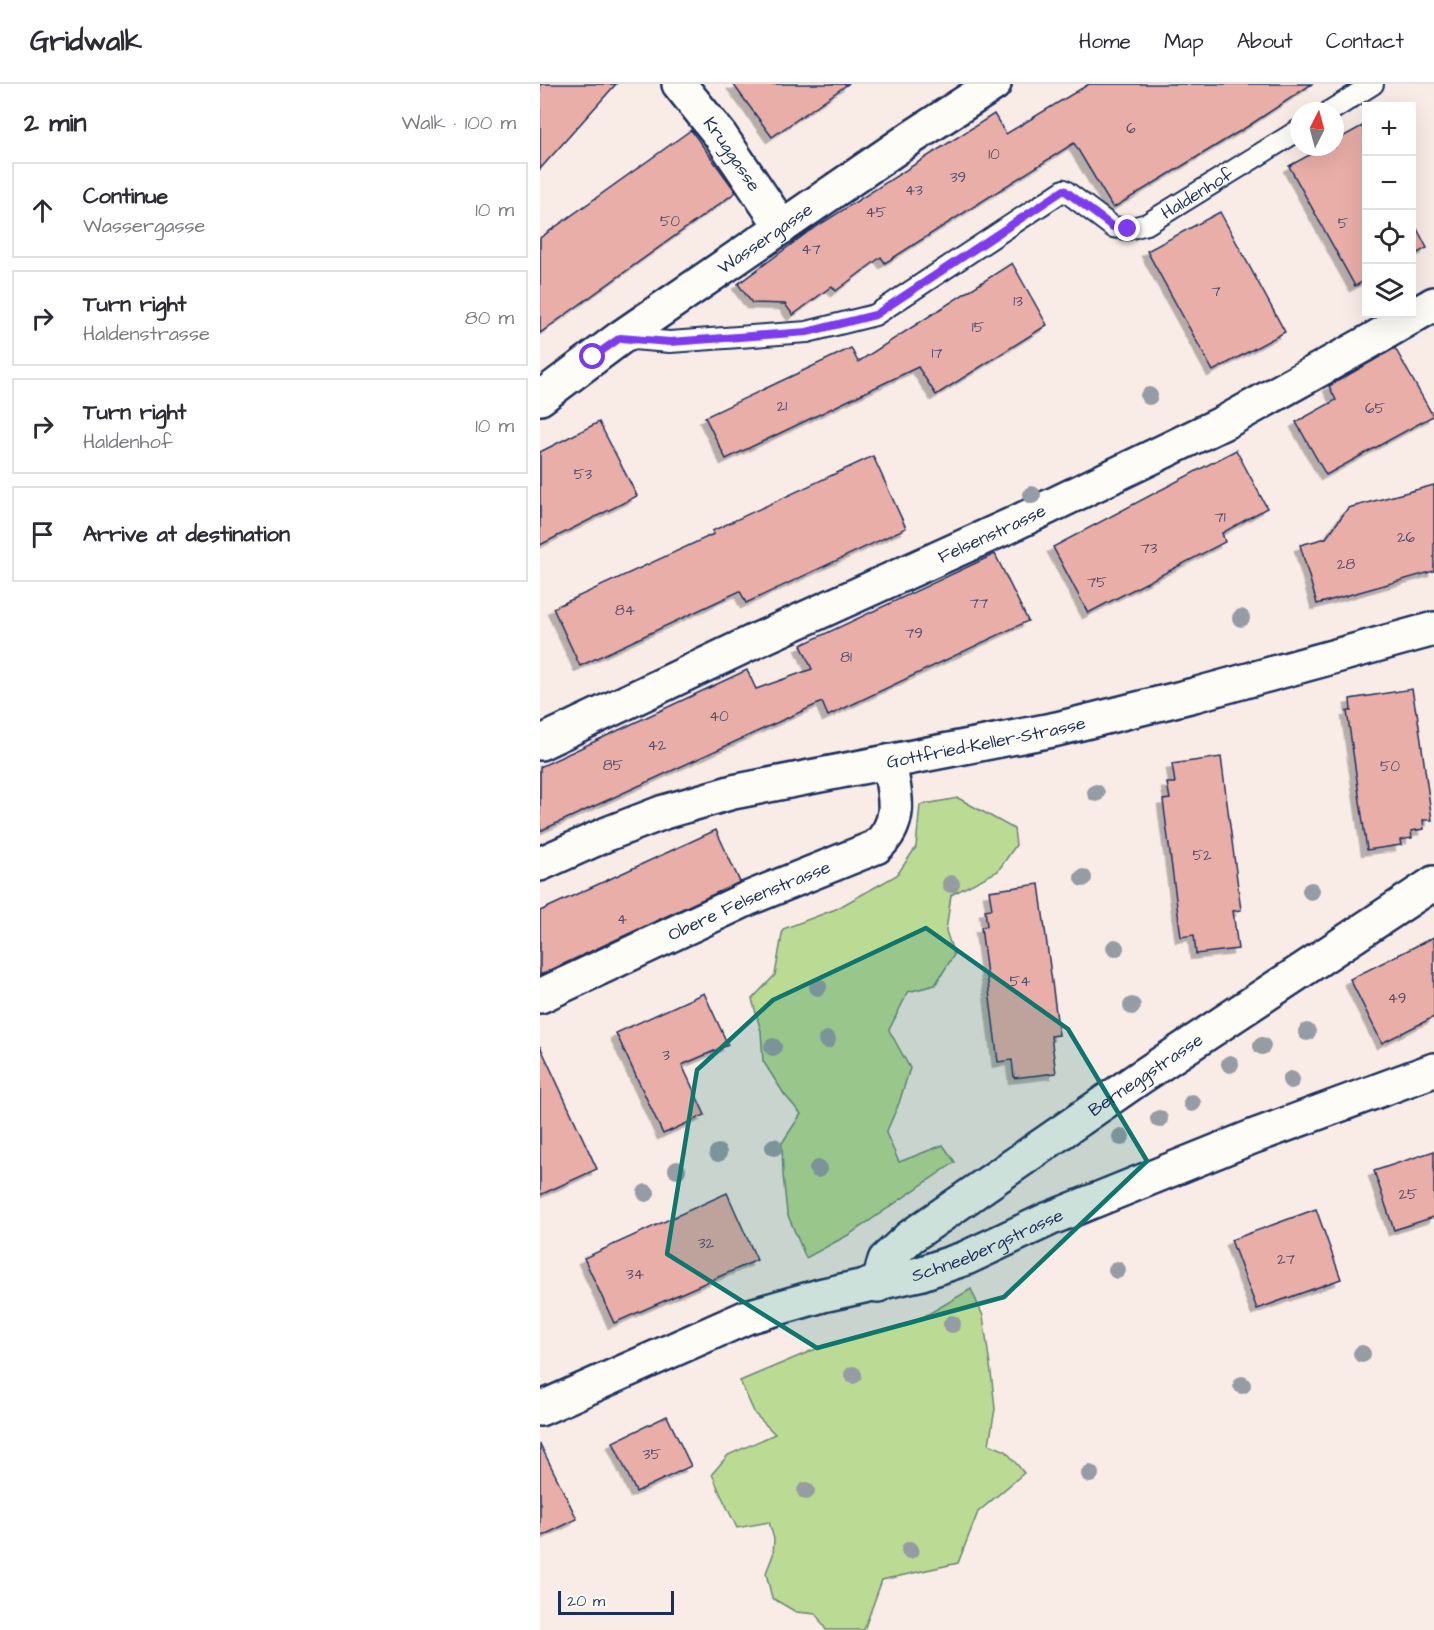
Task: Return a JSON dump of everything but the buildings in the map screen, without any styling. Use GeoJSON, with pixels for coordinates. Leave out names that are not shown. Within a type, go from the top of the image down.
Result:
{"type":"FeatureCollection","features":[{"type":"Feature","properties":{"kind":"street","name":"Kruggasse"},"geometry":{"type":"LineString","coordinates":[[679,84],[720,135],[782,227]]}},
{"type":"Feature","properties":{"kind":"street","name":"Wassergasse"},"geometry":{"type":"LineString","coordinates":[[540,398],[620,338],[911,138],[994,84]]}},
{"type":"Feature","properties":{"kind":"street","name":"Felsenstrasse"},"geometry":{"type":"LineString","coordinates":[[540,743],[755,641],[1009,526],[1227,421],[1434,304]]}},
{"type":"Feature","properties":{"kind":"street","name":"Gottfried-Keller-Strasse"},"geometry":{"type":"LineString","coordinates":[[540,864],[664,812],[733,792],[1057,729],[1206,692],[1434,629]]}},
{"type":"Feature","properties":{"kind":"street","name":"Obere Felsenstrasse"},"geometry":{"type":"LineString","coordinates":[[540,996],[747,900],[876,848],[890,832],[896,811],[896,798],[889,762]]}},
{"type":"Feature","properties":{"kind":"street","name":"Berneggstrasse"},"geometry":{"type":"LineString","coordinates":[[878,1285],[885,1260],[910,1237],[1138,1080],[1434,883]]}},
{"type":"Feature","properties":{"kind":"street","name":"Schneebergstrasse"},"geometry":{"type":"LineString","coordinates":[[540,1409],[747,1317],[823,1295],[878,1285],[919,1274],[966,1258],[1049,1219],[1231,1146],[1434,1070]]}},
{"type":"Feature","properties":{"kind":"lane"},"geometry":{"type":"LineString","coordinates":[[1344,102],[1373,84]]}},
{"type":"Feature","properties":{"kind":"lane","name":"Haldenhof"},"geometry":{"type":"LineString","coordinates":[[620,338],[670,342],[807,332],[875,315],[1064,190],[1113,227],[1128,229],[1147,224],[1290,136]]}},
{"type":"Feature","properties":{"kind":"highlighted area"},"geometry":{"type":"Polygon","coordinates":[[[926,928],[1068,1029],[1147,1161],[1004,1297],[817,1348],[667,1254],[697,1070],[773,1000],[926,928]]]}},
{"type":"Feature","properties":{"kind":"green space"},"geometry":{"type":"Polygon","coordinates":[[[958,798],[1014,829],[1016,845],[998,871],[951,895],[946,931],[954,955],[935,985],[908,992],[889,1030],[910,1068],[899,1103],[886,1133],[899,1162],[943,1145],[955,1162],[850,1234],[806,1258],[787,1213],[783,1175],[782,1143],[801,1114],[784,1094],[763,1061],[761,1031],[752,999],[775,975],[783,929],[836,909],[897,875],[916,847],[920,805],[958,798]]]}},
{"type":"Feature","properties":{"kind":"green space"},"geometry":{"type":"Polygon","coordinates":[[[971,1289],[983,1316],[992,1380],[995,1409],[989,1444],[1006,1451],[1024,1473],[978,1512],[958,1563],[882,1580],[864,1630],[826,1630],[816,1614],[796,1612],[772,1598],[766,1573],[773,1555],[774,1539],[769,1522],[737,1528],[712,1474],[728,1455],[775,1434],[755,1414],[740,1381],[818,1348],[913,1323],[971,1289]]]}},
{"type":"Feature","properties":{"kind":"route"},"geometry":{"type":"LineString","coordinates":[[593,357],[620,338],[670,342],[807,332],[875,315],[1064,190],[1113,227],[1128,229]]}}]}
